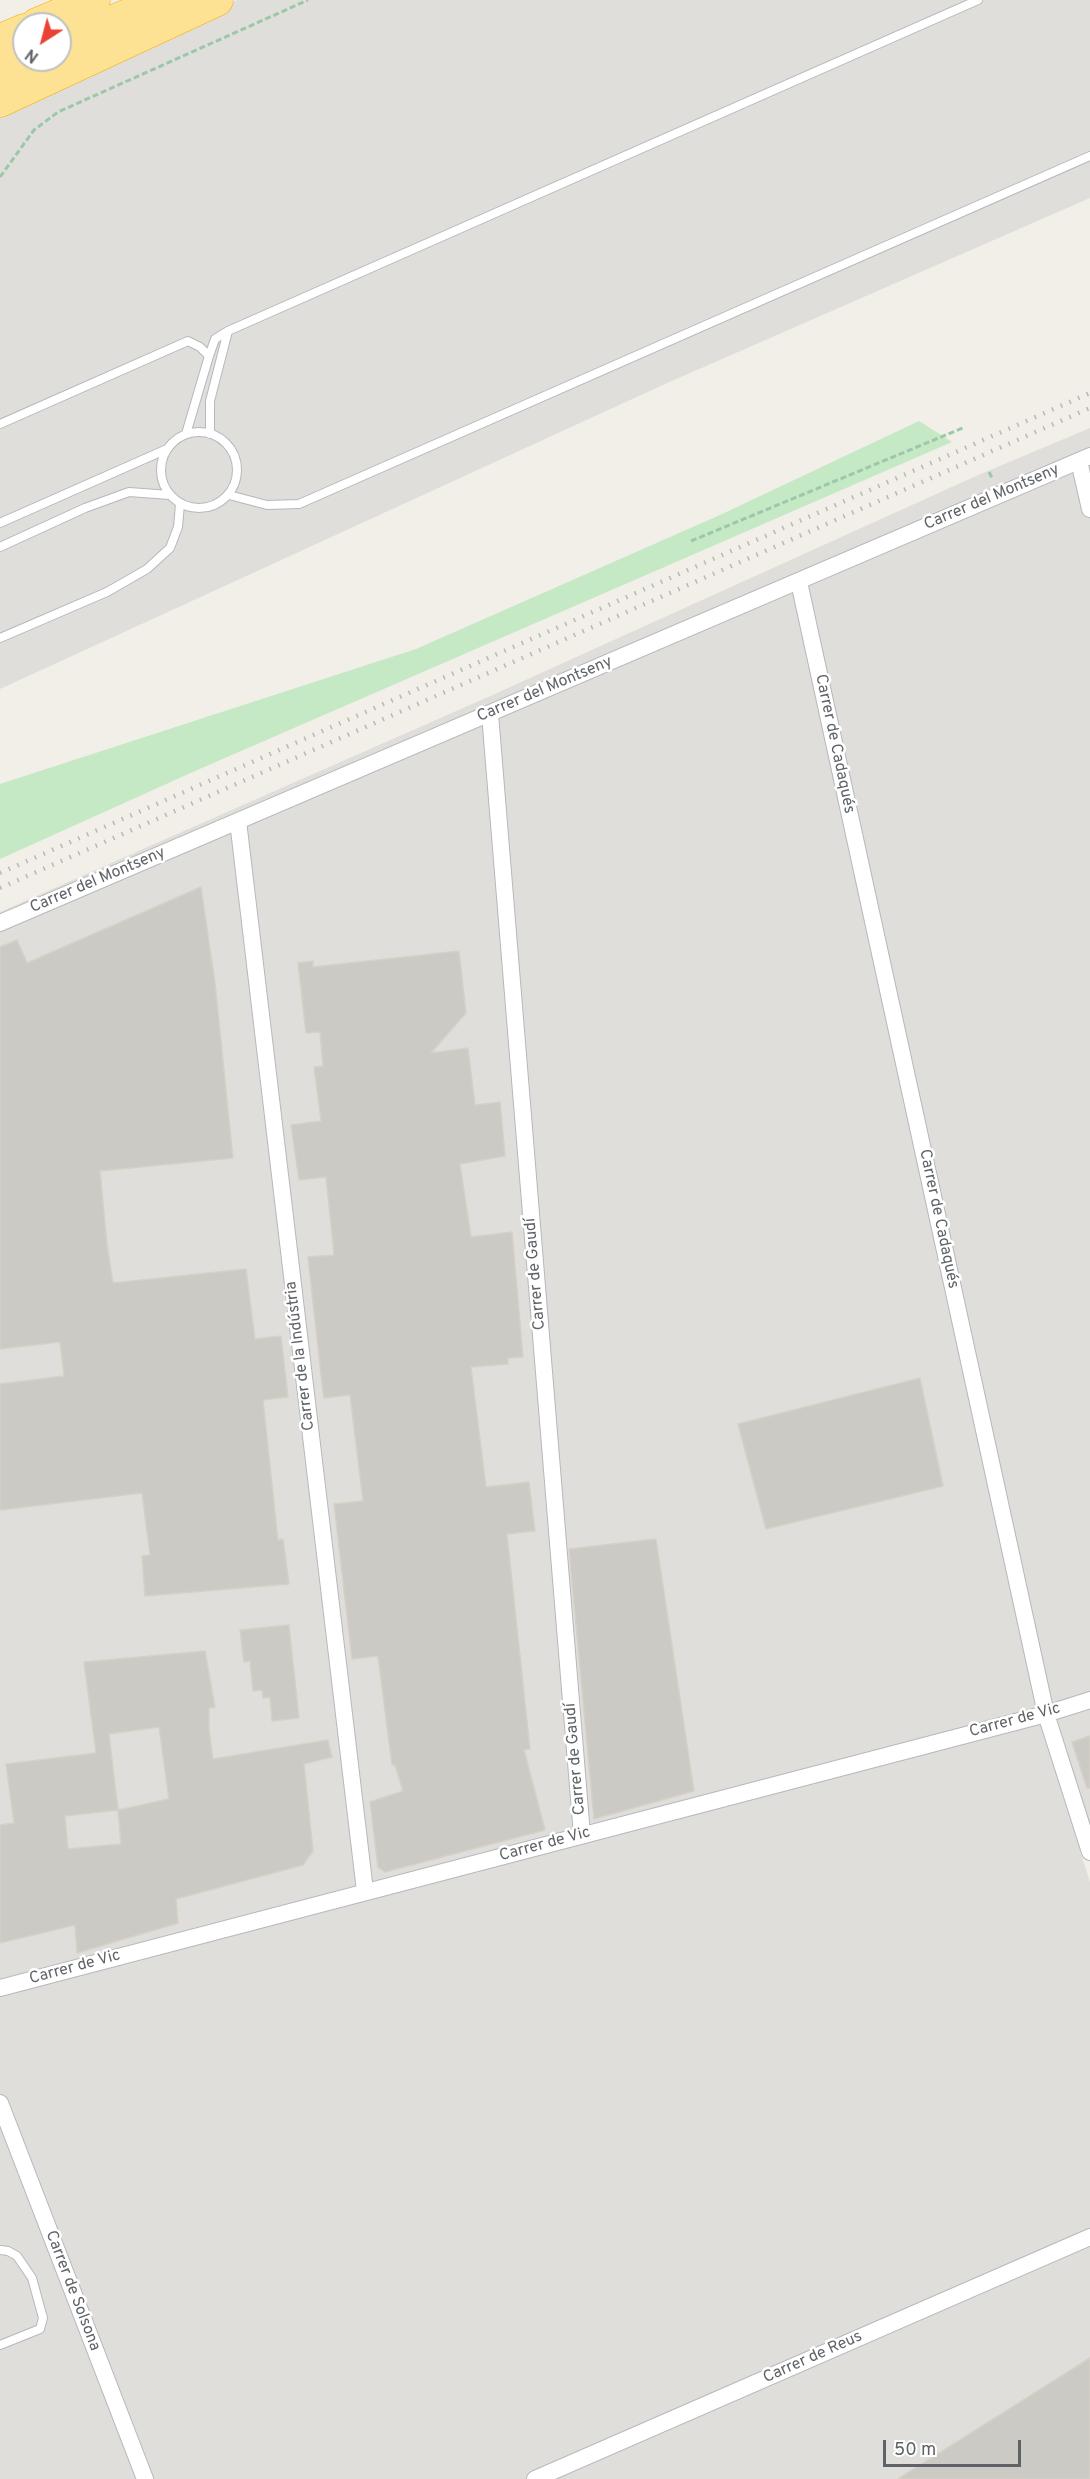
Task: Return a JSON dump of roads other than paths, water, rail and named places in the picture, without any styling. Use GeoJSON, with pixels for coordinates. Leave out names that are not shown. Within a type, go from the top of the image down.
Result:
{"type":"FeatureCollection","features":[{"type":"Feature","properties":{"kind":"highway"},"geometry":{"type":"LineString","coordinates":[[66,12],[94,0]]}},
{"type":"Feature","properties":{"kind":"highway"},"geometry":{"type":"LineString","coordinates":[[72,38],[164,0]]}},
{"type":"Feature","properties":{"kind":"highway"},"geometry":{"type":"LineString","coordinates":[[0,101],[217,0]]}},
{"type":"Feature","properties":{"kind":"street"},"geometry":{"type":"LineString","coordinates":[[1085,458],[1090,509]]}},
{"type":"Feature","properties":{"kind":"street","name":"Carrer del Montseny"},"geometry":{"type":"LineString","coordinates":[[0,923],[1085,458]]}},
{"type":"Feature","properties":{"kind":"street","name":"Carrer de Cadaqués"},"geometry":{"type":"LineString","coordinates":[[799,582],[1046,1714],[1090,1852]]}},
{"type":"Feature","properties":{"kind":"street","name":"Carrer de Gaudí"},"geometry":{"type":"LineString","coordinates":[[490,714],[582,1835]]}},
{"type":"Feature","properties":{"kind":"street","name":"Carrer de la Indústria"},"geometry":{"type":"LineString","coordinates":[[238,821],[365,1892]]}},
{"type":"Feature","properties":{"kind":"street","name":"Carrer de Vic"},"geometry":{"type":"LineString","coordinates":[[0,1988],[1046,1714],[1090,1700]]}},
{"type":"Feature","properties":{"kind":"street","name":"Carrer de Solsona"},"geometry":{"type":"LineString","coordinates":[[0,2103],[145,2479]]}},
{"type":"Feature","properties":{"kind":"street","name":"Carrer de Reus"},"geometry":{"type":"LineString","coordinates":[[535,2479],[1090,2237]]}},
{"type":"Feature","properties":{"kind":"lane"},"geometry":{"type":"LineString","coordinates":[[186,434],[215,339],[228,331],[978,0]]}},
{"type":"Feature","properties":{"kind":"lane"},"geometry":{"type":"LineString","coordinates":[[229,495],[267,505],[299,504],[1090,156]]}},
{"type":"Feature","properties":{"kind":"lane"},"geometry":{"type":"LineString","coordinates":[[210,434],[210,401],[228,331]]}},
{"type":"Feature","properties":{"kind":"lane"},"geometry":{"type":"LineString","coordinates":[[0,424],[188,341],[200,347],[209,356]]}},
{"type":"Feature","properties":{"kind":"lane"},"geometry":{"type":"LineString","coordinates":[[198,432],[220,438],[230,447],[238,470],[236,484],[229,495],[219,504],[206,508],[193,508],[180,504],[163,484],[162,460],[167,449],[175,440],[186,434],[198,432]]}},
{"type":"Feature","properties":{"kind":"lane"},"geometry":{"type":"LineString","coordinates":[[0,523],[167,449]]}},
{"type":"Feature","properties":{"kind":"lane"},"geometry":{"type":"LineString","coordinates":[[0,547],[129,492],[170,495]]}},
{"type":"Feature","properties":{"kind":"lane"},"geometry":{"type":"LineString","coordinates":[[0,638],[107,592],[147,569],[170,548],[178,527],[180,504]]}},
{"type":"Feature","properties":{"kind":"lane"},"geometry":{"type":"LineString","coordinates":[[0,2250],[17,2256],[28,2272],[40,2300],[43,2318],[40,2329],[0,2345]]}},
{"type":"Feature","properties":{"kind":"railway"},"geometry":{"type":"LineString","coordinates":[[0,873],[1090,393]]}},
{"type":"Feature","properties":{"kind":"railway"},"geometry":{"type":"LineString","coordinates":[[0,888],[1090,408]]}}]}
